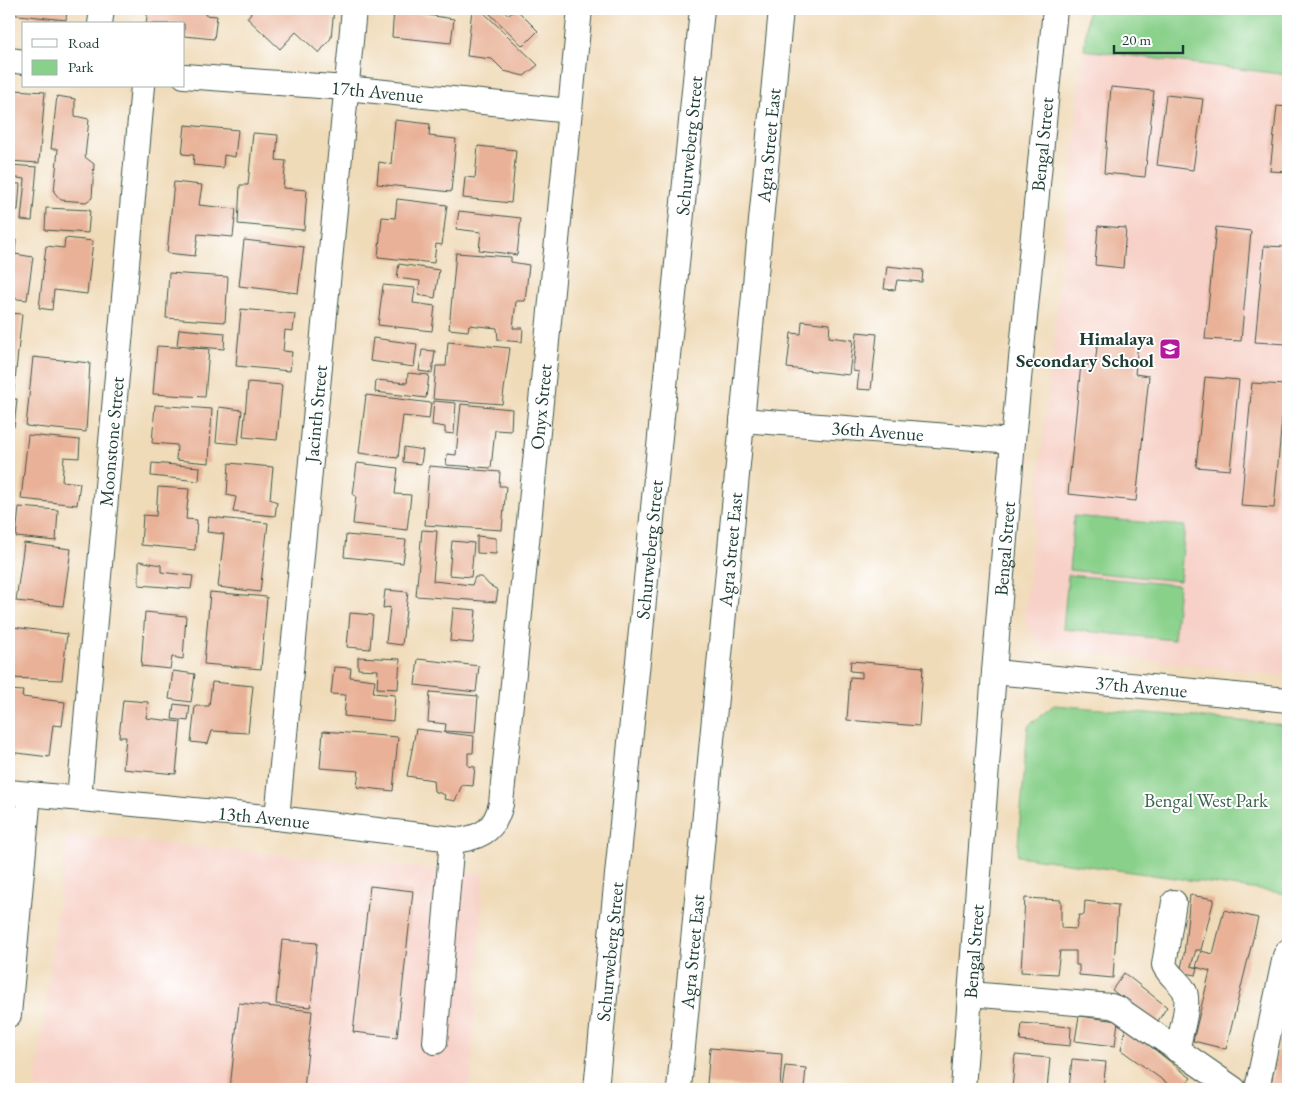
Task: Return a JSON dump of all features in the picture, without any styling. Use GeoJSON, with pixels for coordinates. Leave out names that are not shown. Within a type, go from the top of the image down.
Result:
{"type":"FeatureCollection","features":[{"type":"Feature","properties":{"kind":"street"},"geometry":{"type":"LineString","coordinates":[[100,22],[102,9]]}},
{"type":"Feature","properties":{"kind":"street","name":"Jacinth Street"},"geometry":{"type":"LineString","coordinates":[[277,818],[354,9]]}},
{"type":"Feature","properties":{"kind":"street","name":"Onyx Street"},"geometry":{"type":"LineString","coordinates":[[501,804],[580,9]]}},
{"type":"Feature","properties":{"kind":"street","name":"Schurweberg Street"},"geometry":{"type":"LineString","coordinates":[[596,1089],[702,9]]}},
{"type":"Feature","properties":{"kind":"street","name":"Agra Street East"},"geometry":{"type":"LineString","coordinates":[[679,1089],[781,9]]}},
{"type":"Feature","properties":{"kind":"street","name":"Bengal Street"},"geometry":{"type":"LineString","coordinates":[[963,1089],[1013,441],[1055,9]]}},
{"type":"Feature","properties":{"kind":"street"},"geometry":{"type":"LineString","coordinates":[[9,60],[22,62]]}},
{"type":"Feature","properties":{"kind":"street","name":"17th Avenue"},"geometry":{"type":"LineString","coordinates":[[185,76],[346,88],[570,111]]}},
{"type":"Feature","properties":{"kind":"street","name":"Moonstone Street"},"geometry":{"type":"LineString","coordinates":[[79,798],[143,88]]}},
{"type":"Feature","properties":{"kind":"street","name":"36th Avenue"},"geometry":{"type":"LineString","coordinates":[[742,420],[1013,441]]}},
{"type":"Feature","properties":{"kind":"street","name":"37th Avenue"},"geometry":{"type":"LineString","coordinates":[[994,672],[1288,700]]}},
{"type":"Feature","properties":{"kind":"street"},"geometry":{"type":"LineString","coordinates":[[9,1015],[19,793]]}},
{"type":"Feature","properties":{"kind":"street","name":"13th Avenue"},"geometry":{"type":"LineString","coordinates":[[19,793],[277,818],[461,840],[476,838],[490,829],[497,817],[501,804]]}},
{"type":"Feature","properties":{"kind":"street"},"geometry":{"type":"LineString","coordinates":[[436,1042],[452,839]]}},
{"type":"Feature","properties":{"kind":"street"},"geometry":{"type":"LineString","coordinates":[[1174,902],[1164,965],[1167,972],[1184,989],[1187,1000],[1178,1050]]}},
{"type":"Feature","properties":{"kind":"street"},"geometry":{"type":"LineString","coordinates":[[1256,1089],[1285,956],[1288,950]]}},
{"type":"Feature","properties":{"kind":"street"},"geometry":{"type":"LineString","coordinates":[[970,994],[1111,1006],[1119,1009],[1234,1089]]}},
{"type":"Feature","properties":{"kind":"shaded area","name":"Himalaya Secondary School"},"geometry":{"type":"Polygon","coordinates":[[[1084,50],[1288,75],[1288,676],[1042,648],[1024,623],[1084,50]]]}},
{"type":"Feature","properties":{"kind":"shaded area"},"geometry":{"type":"Polygon","coordinates":[[[67,835],[484,873],[470,1089],[35,1089],[67,835]]]}},
{"type":"Feature","properties":{"kind":"green space"},"geometry":{"type":"Polygon","coordinates":[[[1088,9],[1288,9],[1288,75],[1084,50],[1088,9]]]}},
{"type":"Feature","properties":{"kind":"green space"},"geometry":{"type":"Polygon","coordinates":[[[1074,516],[1185,526],[1180,581],[1069,570],[1074,516]]]}},
{"type":"Feature","properties":{"kind":"green space"},"geometry":{"type":"Polygon","coordinates":[[[1068,575],[1179,585],[1174,640],[1063,629],[1068,575]]]}},
{"type":"Feature","properties":{"kind":"green space","name":"Bengal West Park"},"geometry":{"type":"Polygon","coordinates":[[[1054,705],[1288,725],[1288,894],[1017,856],[1028,726],[1054,705]]]}},
{"type":"Feature","properties":{"kind":"building"},"geometry":{"type":"Polygon","coordinates":[[[9,9],[67,9],[66,20],[9,14],[9,9]]]}},
{"type":"Feature","properties":{"kind":"building"},"geometry":{"type":"Polygon","coordinates":[[[148,9],[205,9],[205,15],[217,16],[214,39],[185,36],[185,22],[146,22],[148,9]]]}},
{"type":"Feature","properties":{"kind":"building"},"geometry":{"type":"Polygon","coordinates":[[[254,9],[334,9],[331,38],[319,53],[296,32],[280,49],[247,18],[254,9]]]}},
{"type":"Feature","properties":{"kind":"building"},"geometry":{"type":"Polygon","coordinates":[[[394,9],[414,9],[414,13],[454,19],[451,43],[392,37],[394,9]]]}},
{"type":"Feature","properties":{"kind":"building"},"geometry":{"type":"Polygon","coordinates":[[[472,9],[480,9],[538,65],[524,76],[504,71],[492,59],[467,56],[472,9]]]}},
{"type":"Feature","properties":{"kind":"building"},"geometry":{"type":"Polygon","coordinates":[[[487,9],[501,9],[509,15],[516,9],[538,31],[523,46],[487,9]]]}},
{"type":"Feature","properties":{"kind":"building"},"geometry":{"type":"Polygon","coordinates":[[[1111,87],[1154,91],[1145,177],[1104,173],[1111,87]]]}},
{"type":"Feature","properties":{"kind":"building"},"geometry":{"type":"Polygon","coordinates":[[[15,90],[45,92],[39,163],[9,161],[9,105],[14,105],[15,90]]]}},
{"type":"Feature","properties":{"kind":"building"},"geometry":{"type":"Polygon","coordinates":[[[1166,95],[1203,99],[1193,170],[1157,165],[1166,95]]]}},
{"type":"Feature","properties":{"kind":"building"},"geometry":{"type":"Polygon","coordinates":[[[57,96],[75,99],[75,116],[89,119],[85,157],[94,164],[92,198],[86,202],[61,200],[54,192],[58,149],[51,149],[57,96]]]}},
{"type":"Feature","properties":{"kind":"building"},"geometry":{"type":"Polygon","coordinates":[[[1277,106],[1288,107],[1288,172],[1270,171],[1277,106]]]}},
{"type":"Feature","properties":{"kind":"building"},"geometry":{"type":"Polygon","coordinates":[[[395,120],[430,124],[429,136],[456,139],[451,192],[377,184],[379,162],[391,164],[395,120]]]}},
{"type":"Feature","properties":{"kind":"building"},"geometry":{"type":"Polygon","coordinates":[[[185,125],[238,130],[235,157],[224,155],[223,168],[193,165],[194,155],[182,154],[185,125]]]}},
{"type":"Feature","properties":{"kind":"building"},"geometry":{"type":"Polygon","coordinates":[[[253,133],[278,135],[276,160],[286,161],[283,188],[307,190],[304,230],[238,224],[240,185],[248,185],[253,133]]]}},
{"type":"Feature","properties":{"kind":"building"},"geometry":{"type":"Polygon","coordinates":[[[478,146],[516,150],[511,203],[463,198],[465,177],[475,178],[478,146]]]}},
{"type":"Feature","properties":{"kind":"building"},"geometry":{"type":"Polygon","coordinates":[[[10,165],[37,167],[32,221],[21,220],[25,179],[9,177],[10,165]]]}},
{"type":"Feature","properties":{"kind":"building"},"geometry":{"type":"Polygon","coordinates":[[[174,182],[202,185],[199,205],[236,209],[233,237],[198,234],[195,256],[167,253],[174,182]]]}},
{"type":"Feature","properties":{"kind":"building"},"geometry":{"type":"Polygon","coordinates":[[[9,183],[20,184],[18,210],[12,210],[11,227],[9,227],[9,183]]]}},
{"type":"Feature","properties":{"kind":"building"},"geometry":{"type":"Polygon","coordinates":[[[397,199],[447,205],[442,245],[436,244],[434,263],[378,257],[382,217],[395,218],[397,199]]]}},
{"type":"Feature","properties":{"kind":"building"},"geometry":{"type":"Polygon","coordinates":[[[46,208],[90,210],[88,233],[45,230],[46,208]]]}},
{"type":"Feature","properties":{"kind":"building"},"geometry":{"type":"Polygon","coordinates":[[[459,211],[521,218],[517,255],[479,250],[481,232],[456,229],[459,211]]]}},
{"type":"Feature","properties":{"kind":"building"},"geometry":{"type":"Polygon","coordinates":[[[1098,226],[1126,228],[1123,268],[1095,265],[1098,226]]]}},
{"type":"Feature","properties":{"kind":"building"},"geometry":{"type":"Polygon","coordinates":[[[1216,227],[1251,231],[1241,341],[1205,339],[1216,227]]]}},
{"type":"Feature","properties":{"kind":"building"},"geometry":{"type":"Polygon","coordinates":[[[65,238],[93,241],[87,294],[54,290],[52,310],[39,308],[46,246],[64,248],[65,238]]]}},
{"type":"Feature","properties":{"kind":"building"},"geometry":{"type":"Polygon","coordinates":[[[9,239],[16,240],[15,254],[33,257],[27,300],[9,298],[9,239]]]}},
{"type":"Feature","properties":{"kind":"building"},"geometry":{"type":"Polygon","coordinates":[[[244,240],[304,247],[298,293],[239,286],[244,240]]]}},
{"type":"Feature","properties":{"kind":"building"},"geometry":{"type":"Polygon","coordinates":[[[1264,246],[1288,247],[1287,344],[1255,342],[1264,246]]]}},
{"type":"Feature","properties":{"kind":"building"},"geometry":{"type":"Polygon","coordinates":[[[456,253],[511,257],[511,262],[529,265],[525,301],[516,301],[513,328],[523,328],[522,342],[498,340],[497,328],[469,325],[468,331],[449,329],[456,253]]]}},
{"type":"Feature","properties":{"kind":"building"},"geometry":{"type":"Polygon","coordinates":[[[399,264],[439,270],[435,298],[418,295],[420,281],[397,278],[399,264]]]}},
{"type":"Feature","properties":{"kind":"building"},"geometry":{"type":"Polygon","coordinates":[[[887,266],[923,270],[922,282],[897,280],[895,290],[884,289],[887,266]]]}},
{"type":"Feature","properties":{"kind":"building"},"geometry":{"type":"Polygon","coordinates":[[[169,273],[228,277],[225,322],[166,318],[169,273]]]}},
{"type":"Feature","properties":{"kind":"building"},"geometry":{"type":"Polygon","coordinates":[[[383,285],[415,288],[413,303],[435,306],[432,331],[378,325],[383,285]]]}},
{"type":"Feature","properties":{"kind":"building"},"geometry":{"type":"Polygon","coordinates":[[[241,309],[295,314],[293,331],[285,330],[283,351],[292,352],[290,371],[236,366],[241,309]]]}},
{"type":"Feature","properties":{"kind":"building"},"geometry":{"type":"Polygon","coordinates":[[[9,313],[22,314],[13,399],[17,399],[14,427],[9,427],[9,313]]]}},
{"type":"Feature","properties":{"kind":"building"},"geometry":{"type":"Polygon","coordinates":[[[802,321],[830,324],[829,337],[853,340],[849,375],[787,368],[791,333],[801,334],[802,321]]]}},
{"type":"Feature","properties":{"kind":"building"},"geometry":{"type":"Polygon","coordinates":[[[179,329],[225,333],[224,349],[177,345],[179,329]]]}},
{"type":"Feature","properties":{"kind":"building"},"geometry":{"type":"Polygon","coordinates":[[[857,332],[877,334],[871,390],[857,389],[859,372],[853,371],[857,332]]]}},
{"type":"Feature","properties":{"kind":"building"},"geometry":{"type":"Polygon","coordinates":[[[373,338],[417,344],[414,367],[370,361],[373,338]]]}},
{"type":"Feature","properties":{"kind":"building"},"geometry":{"type":"Polygon","coordinates":[[[1098,338],[1138,342],[1135,374],[1149,376],[1136,501],[1068,494],[1081,364],[1095,365],[1098,338]]]}},
{"type":"Feature","properties":{"kind":"building"},"geometry":{"type":"Polygon","coordinates":[[[448,342],[510,348],[502,404],[433,399],[436,366],[446,366],[448,342]]]}},
{"type":"Feature","properties":{"kind":"building"},"geometry":{"type":"Polygon","coordinates":[[[157,346],[209,349],[205,397],[153,394],[157,346]]]}},
{"type":"Feature","properties":{"kind":"building"},"geometry":{"type":"Polygon","coordinates":[[[422,350],[435,351],[432,373],[419,371],[422,350]]]}},
{"type":"Feature","properties":{"kind":"building"},"geometry":{"type":"Polygon","coordinates":[[[33,357],[90,363],[86,432],[26,426],[33,357]]]}},
{"type":"Feature","properties":{"kind":"building"},"geometry":{"type":"Polygon","coordinates":[[[408,373],[429,375],[426,398],[375,392],[376,380],[407,383],[408,373]]]}},
{"type":"Feature","properties":{"kind":"building"},"geometry":{"type":"Polygon","coordinates":[[[1205,377],[1239,380],[1230,470],[1196,467],[1205,377]]]}},
{"type":"Feature","properties":{"kind":"building"},"geometry":{"type":"Polygon","coordinates":[[[248,382],[282,385],[277,440],[243,437],[248,382]]]}},
{"type":"Feature","properties":{"kind":"building"},"geometry":{"type":"Polygon","coordinates":[[[1252,383],[1285,385],[1274,508],[1241,506],[1252,383]]]}},
{"type":"Feature","properties":{"kind":"building"},"geometry":{"type":"Polygon","coordinates":[[[366,395],[431,403],[429,419],[403,416],[398,458],[359,453],[366,395]]]}},
{"type":"Feature","properties":{"kind":"building"},"geometry":{"type":"Polygon","coordinates":[[[434,401],[456,403],[454,434],[445,433],[445,427],[432,425],[434,401]]]}},
{"type":"Feature","properties":{"kind":"building"},"geometry":{"type":"Polygon","coordinates":[[[461,404],[512,409],[511,431],[495,430],[491,468],[446,465],[447,454],[456,455],[461,404]]]}},
{"type":"Feature","properties":{"kind":"building"},"geometry":{"type":"Polygon","coordinates":[[[155,405],[212,409],[209,463],[176,460],[177,445],[152,443],[155,405]]]}},
{"type":"Feature","properties":{"kind":"building"},"geometry":{"type":"Polygon","coordinates":[[[219,407],[242,410],[238,444],[216,442],[219,407]]]}},
{"type":"Feature","properties":{"kind":"building"},"geometry":{"type":"Polygon","coordinates":[[[28,435],[80,440],[79,458],[64,457],[62,481],[80,483],[77,505],[21,499],[28,435]]]}},
{"type":"Feature","properties":{"kind":"building"},"geometry":{"type":"Polygon","coordinates":[[[404,447],[423,450],[421,464],[403,462],[404,447]]]}},
{"type":"Feature","properties":{"kind":"building"},"geometry":{"type":"Polygon","coordinates":[[[152,463],[200,467],[199,481],[151,476],[152,463]]]}},
{"type":"Feature","properties":{"kind":"building"},"geometry":{"type":"Polygon","coordinates":[[[229,463],[273,467],[270,499],[277,502],[275,516],[233,512],[236,497],[227,495],[229,463]]]}},
{"type":"Feature","properties":{"kind":"building"},"geometry":{"type":"Polygon","coordinates":[[[357,463],[398,468],[395,494],[411,495],[407,530],[353,524],[356,496],[353,495],[357,463]]]}},
{"type":"Feature","properties":{"kind":"building"},"geometry":{"type":"Polygon","coordinates":[[[429,466],[500,472],[499,486],[506,486],[502,530],[425,525],[429,466]]]}},
{"type":"Feature","properties":{"kind":"building"},"geometry":{"type":"Polygon","coordinates":[[[158,487],[189,489],[186,519],[197,520],[195,550],[141,545],[143,515],[156,516],[158,487]]]}},
{"type":"Feature","properties":{"kind":"building"},"geometry":{"type":"Polygon","coordinates":[[[19,507],[58,510],[56,541],[16,537],[19,507]]]}},
{"type":"Feature","properties":{"kind":"building"},"geometry":{"type":"Polygon","coordinates":[[[209,517],[268,523],[260,592],[218,587],[224,534],[207,532],[209,517]]]}},
{"type":"Feature","properties":{"kind":"building"},"geometry":{"type":"Polygon","coordinates":[[[422,530],[437,531],[433,581],[472,585],[475,577],[482,577],[489,585],[498,590],[496,602],[416,596],[422,530]]]}},
{"type":"Feature","properties":{"kind":"building"},"geometry":{"type":"Polygon","coordinates":[[[346,535],[406,540],[403,563],[344,557],[346,535]]]}},
{"type":"Feature","properties":{"kind":"building"},"geometry":{"type":"Polygon","coordinates":[[[477,536],[496,538],[496,554],[477,553],[477,536]]]}},
{"type":"Feature","properties":{"kind":"building"},"geometry":{"type":"Polygon","coordinates":[[[452,541],[474,543],[471,577],[449,575],[452,541]]]}},
{"type":"Feature","properties":{"kind":"building"},"geometry":{"type":"Polygon","coordinates":[[[24,543],[71,549],[63,606],[16,601],[24,543]]]}},
{"type":"Feature","properties":{"kind":"building"},"geometry":{"type":"Polygon","coordinates":[[[139,561],[161,565],[161,572],[193,576],[191,589],[139,585],[139,561]]]}},
{"type":"Feature","properties":{"kind":"building"},"geometry":{"type":"Polygon","coordinates":[[[385,590],[408,592],[402,645],[386,643],[390,607],[383,608],[385,590]]]}},
{"type":"Feature","properties":{"kind":"building"},"geometry":{"type":"Polygon","coordinates":[[[210,592],[267,597],[261,669],[204,664],[210,592]]]}},
{"type":"Feature","properties":{"kind":"building"},"geometry":{"type":"Polygon","coordinates":[[[453,608],[476,610],[473,643],[450,641],[453,608]]]}},
{"type":"Feature","properties":{"kind":"building"},"geometry":{"type":"Polygon","coordinates":[[[145,612],[186,616],[183,659],[172,657],[170,669],[141,666],[145,612]]]}},
{"type":"Feature","properties":{"kind":"building"},"geometry":{"type":"Polygon","coordinates":[[[350,613],[373,615],[370,649],[347,647],[350,613]]]}},
{"type":"Feature","properties":{"kind":"building"},"geometry":{"type":"Polygon","coordinates":[[[13,627],[67,634],[62,680],[9,678],[9,639],[13,637],[13,627]]]}},
{"type":"Feature","properties":{"kind":"building"},"geometry":{"type":"Polygon","coordinates":[[[358,657],[400,659],[398,689],[377,688],[378,670],[358,669],[358,657]]]}},
{"type":"Feature","properties":{"kind":"building"},"geometry":{"type":"Polygon","coordinates":[[[418,659],[479,666],[476,692],[415,685],[418,659]]]}},
{"type":"Feature","properties":{"kind":"building"},"geometry":{"type":"Polygon","coordinates":[[[851,661],[923,667],[919,726],[847,720],[850,677],[862,678],[862,672],[850,671],[851,661]]]}},
{"type":"Feature","properties":{"kind":"building"},"geometry":{"type":"Polygon","coordinates":[[[334,667],[351,668],[350,677],[375,680],[373,693],[395,695],[393,721],[344,716],[346,695],[331,694],[334,667]]]}},
{"type":"Feature","properties":{"kind":"building"},"geometry":{"type":"Polygon","coordinates":[[[173,671],[195,674],[191,702],[169,699],[173,671]]]}},
{"type":"Feature","properties":{"kind":"building"},"geometry":{"type":"Polygon","coordinates":[[[212,682],[253,686],[248,733],[212,731],[208,744],[191,742],[195,706],[209,706],[212,682]]]}},
{"type":"Feature","properties":{"kind":"building"},"geometry":{"type":"Polygon","coordinates":[[[9,690],[23,691],[22,697],[65,702],[62,726],[53,725],[49,757],[9,752],[9,690]]]}},
{"type":"Feature","properties":{"kind":"building"},"geometry":{"type":"Polygon","coordinates":[[[430,692],[478,696],[475,733],[445,731],[446,724],[428,722],[430,692]]]}},
{"type":"Feature","properties":{"kind":"building"},"geometry":{"type":"Polygon","coordinates":[[[123,700],[148,702],[146,718],[181,722],[176,774],[123,769],[126,737],[119,737],[123,700]]]}},
{"type":"Feature","properties":{"kind":"building"},"geometry":{"type":"Polygon","coordinates":[[[174,704],[190,706],[188,721],[172,719],[174,704]]]}},
{"type":"Feature","properties":{"kind":"building"},"geometry":{"type":"Polygon","coordinates":[[[416,729],[474,736],[473,753],[468,753],[468,766],[475,767],[473,786],[462,785],[455,801],[444,799],[445,795],[434,791],[433,780],[407,776],[416,729]]]}},
{"type":"Feature","properties":{"kind":"building"},"geometry":{"type":"Polygon","coordinates":[[[323,731],[398,737],[393,791],[357,787],[359,771],[320,768],[323,731]]]}},
{"type":"Feature","properties":{"kind":"building"},"geometry":{"type":"Polygon","coordinates":[[[370,886],[413,891],[397,1037],[353,1032],[370,886]]]}},
{"type":"Feature","properties":{"kind":"building"},"geometry":{"type":"Polygon","coordinates":[[[1190,895],[1214,899],[1201,950],[1196,950],[1191,966],[1198,968],[1196,975],[1180,972],[1184,955],[1190,895]]]}},
{"type":"Feature","properties":{"kind":"building"},"geometry":{"type":"Polygon","coordinates":[[[1025,898],[1061,900],[1061,928],[1076,929],[1079,915],[1084,915],[1085,901],[1118,905],[1113,978],[1079,975],[1079,965],[1076,965],[1076,951],[1060,951],[1057,974],[1021,972],[1025,898]]]}},
{"type":"Feature","properties":{"kind":"building"},"geometry":{"type":"Polygon","coordinates":[[[1224,910],[1258,918],[1226,1049],[1193,1041],[1210,971],[1196,967],[1201,951],[1213,954],[1224,910]]]}},
{"type":"Feature","properties":{"kind":"building"},"geometry":{"type":"Polygon","coordinates":[[[282,940],[317,943],[311,1007],[276,1004],[282,940]]]}},
{"type":"Feature","properties":{"kind":"building"},"geometry":{"type":"Polygon","coordinates":[[[1124,973],[1167,1007],[1156,1024],[1112,990],[1124,973]]]}},
{"type":"Feature","properties":{"kind":"building"},"geometry":{"type":"Polygon","coordinates":[[[1287,1002],[1288,1089],[1270,1089],[1287,1002]]]}},
{"type":"Feature","properties":{"kind":"building"},"geometry":{"type":"Polygon","coordinates":[[[239,1003],[312,1011],[304,1089],[230,1089],[239,1003]]]}},
{"type":"Feature","properties":{"kind":"building"},"geometry":{"type":"Polygon","coordinates":[[[1079,1016],[1118,1021],[1115,1046],[1075,1041],[1079,1016]]]}},
{"type":"Feature","properties":{"kind":"building"},"geometry":{"type":"Polygon","coordinates":[[[1022,1023],[1071,1027],[1070,1046],[1020,1041],[1022,1023]]]}},
{"type":"Feature","properties":{"kind":"building"},"geometry":{"type":"Polygon","coordinates":[[[1126,1027],[1191,1078],[1181,1089],[1175,1089],[1121,1050],[1126,1027]]]}},
{"type":"Feature","properties":{"kind":"building"},"geometry":{"type":"Polygon","coordinates":[[[710,1048],[782,1054],[780,1089],[707,1084],[710,1048]]]}},
{"type":"Feature","properties":{"kind":"building"},"geometry":{"type":"Polygon","coordinates":[[[1015,1055],[1050,1058],[1047,1089],[1012,1089],[1015,1055]]]}},
{"type":"Feature","properties":{"kind":"building"},"geometry":{"type":"Polygon","coordinates":[[[1072,1059],[1106,1062],[1103,1089],[1069,1089],[1072,1059]]]}},
{"type":"Feature","properties":{"kind":"building"},"geometry":{"type":"Polygon","coordinates":[[[785,1066],[806,1068],[804,1089],[782,1089],[785,1066]]]}},
{"type":"Feature","properties":{"kind":"place","name":"Himalaya Secondary School"},"geometry":{"type":"Point","coordinates":[1170,349]}}]}
